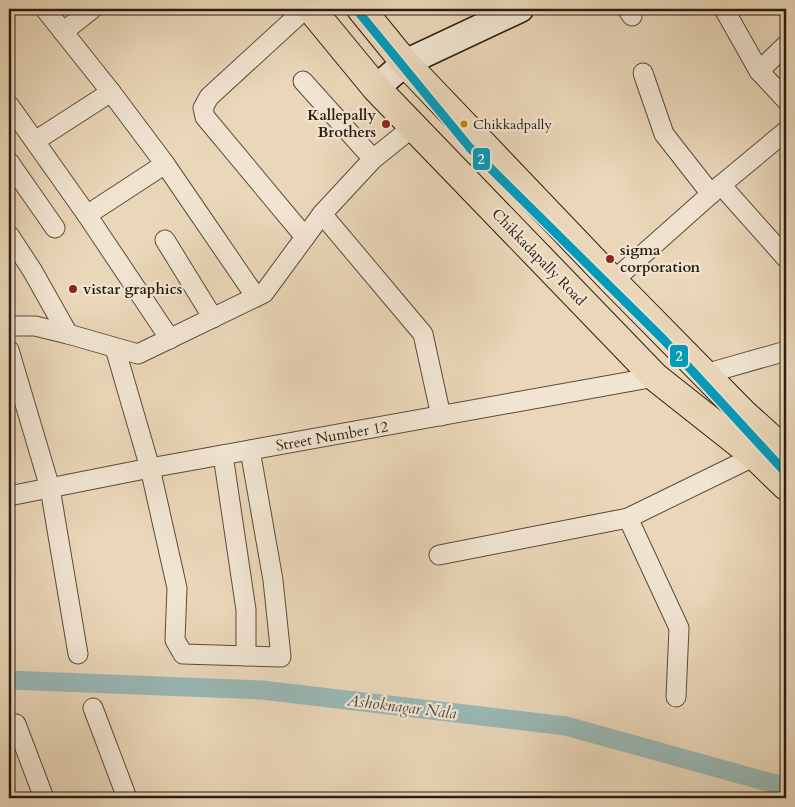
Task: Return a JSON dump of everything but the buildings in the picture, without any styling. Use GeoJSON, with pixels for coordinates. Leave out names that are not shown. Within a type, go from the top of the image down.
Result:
{"type":"FeatureCollection","features":[{"type":"Feature","properties":{"kind":"main road","name":"Chikkadapally Road"},"geometry":{"type":"LineString","coordinates":[[311,9],[376,88],[655,377],[755,456],[786,486]]}},
{"type":"Feature","properties":{"kind":"main road"},"geometry":{"type":"LineString","coordinates":[[361,9],[405,63],[613,281],[743,413],[786,452]]}},
{"type":"Feature","properties":{"kind":"street"},"geometry":{"type":"LineString","coordinates":[[45,9],[165,164],[256,297]]}},
{"type":"Feature","properties":{"kind":"street"},"geometry":{"type":"LineString","coordinates":[[63,32],[92,9]]}},
{"type":"Feature","properties":{"kind":"street"},"geometry":{"type":"LineString","coordinates":[[305,237],[205,117],[203,108],[209,97],[306,9]]}},
{"type":"Feature","properties":{"kind":"street"},"geometry":{"type":"LineString","coordinates":[[376,88],[405,63],[520,9]]}},
{"type":"Feature","properties":{"kind":"street"},"geometry":{"type":"LineString","coordinates":[[724,9],[759,71],[786,100]]}},
{"type":"Feature","properties":{"kind":"street"},"geometry":{"type":"LineString","coordinates":[[759,71],[786,45]]}},
{"type":"Feature","properties":{"kind":"street"},"geometry":{"type":"LineString","coordinates":[[643,73],[664,134],[716,190],[786,258]]}},
{"type":"Feature","properties":{"kind":"street"},"geometry":{"type":"LineString","coordinates":[[303,81],[373,159]]}},
{"type":"Feature","properties":{"kind":"street"},"geometry":{"type":"LineString","coordinates":[[35,141],[111,92]]}},
{"type":"Feature","properties":{"kind":"street"},"geometry":{"type":"LineString","coordinates":[[9,106],[87,215],[170,339]]}},
{"type":"Feature","properties":{"kind":"street"},"geometry":{"type":"LineString","coordinates":[[9,326],[35,326],[138,354],[256,297],[264,293],[322,214],[373,159],[413,127]]}},
{"type":"Feature","properties":{"kind":"street"},"geometry":{"type":"LineString","coordinates":[[613,281],[786,131]]}},
{"type":"Feature","properties":{"kind":"street"},"geometry":{"type":"LineString","coordinates":[[9,162],[54,228]]}},
{"type":"Feature","properties":{"kind":"street"},"geometry":{"type":"LineString","coordinates":[[87,215],[165,164]]}},
{"type":"Feature","properties":{"kind":"street"},"geometry":{"type":"LineString","coordinates":[[322,214],[423,334],[441,416]]}},
{"type":"Feature","properties":{"kind":"street"},"geometry":{"type":"LineString","coordinates":[[9,235],[32,270],[68,334]]}},
{"type":"Feature","properties":{"kind":"street"},"geometry":{"type":"LineString","coordinates":[[165,240],[213,318]]}},
{"type":"Feature","properties":{"kind":"street"},"geometry":{"type":"LineString","coordinates":[[115,348],[150,468],[177,588],[175,640],[183,654],[281,657],[273,580],[250,450]]}},
{"type":"Feature","properties":{"kind":"street"},"geometry":{"type":"LineString","coordinates":[[9,350],[50,488],[78,654]]}},
{"type":"Feature","properties":{"kind":"street"},"geometry":{"type":"LineString","coordinates":[[705,374],[786,351]]}},
{"type":"Feature","properties":{"kind":"street","name":"Street Number 12"},"geometry":{"type":"LineString","coordinates":[[9,496],[150,468],[655,377]]}},
{"type":"Feature","properties":{"kind":"street"},"geometry":{"type":"LineString","coordinates":[[223,455],[246,610],[246,656]]}},
{"type":"Feature","properties":{"kind":"street"},"geometry":{"type":"LineString","coordinates":[[439,555],[628,518],[755,456]]}},
{"type":"Feature","properties":{"kind":"street"},"geometry":{"type":"LineString","coordinates":[[628,518],[679,628],[676,698]]}},
{"type":"Feature","properties":{"kind":"street"},"geometry":{"type":"LineString","coordinates":[[93,708],[127,798]]}},
{"type":"Feature","properties":{"kind":"street"},"geometry":{"type":"LineString","coordinates":[[16,724],[44,798]]}},
{"type":"Feature","properties":{"kind":"waterway","name":"Ashoknagar Nala"},"geometry":{"type":"LineString","coordinates":[[9,680],[262,690],[566,726],[786,787]]}},
{"type":"Feature","properties":{"kind":"transit line","name":"2"},"geometry":{"type":"LineString","coordinates":[[356,9],[470,148],[663,339],[786,473]]}},
{"type":"Feature","properties":{"kind":"place","name":"Kallepally Brothers"},"geometry":{"type":"Point","coordinates":[386,124]}},
{"type":"Feature","properties":{"kind":"place","name":"Chikkadpally"},"geometry":{"type":"Point","coordinates":[464,124]}},
{"type":"Feature","properties":{"kind":"place","name":"sigma corporation"},"geometry":{"type":"Point","coordinates":[610,259]}},
{"type":"Feature","properties":{"kind":"place","name":"vistar graphics"},"geometry":{"type":"Point","coordinates":[73,289]}}]}
